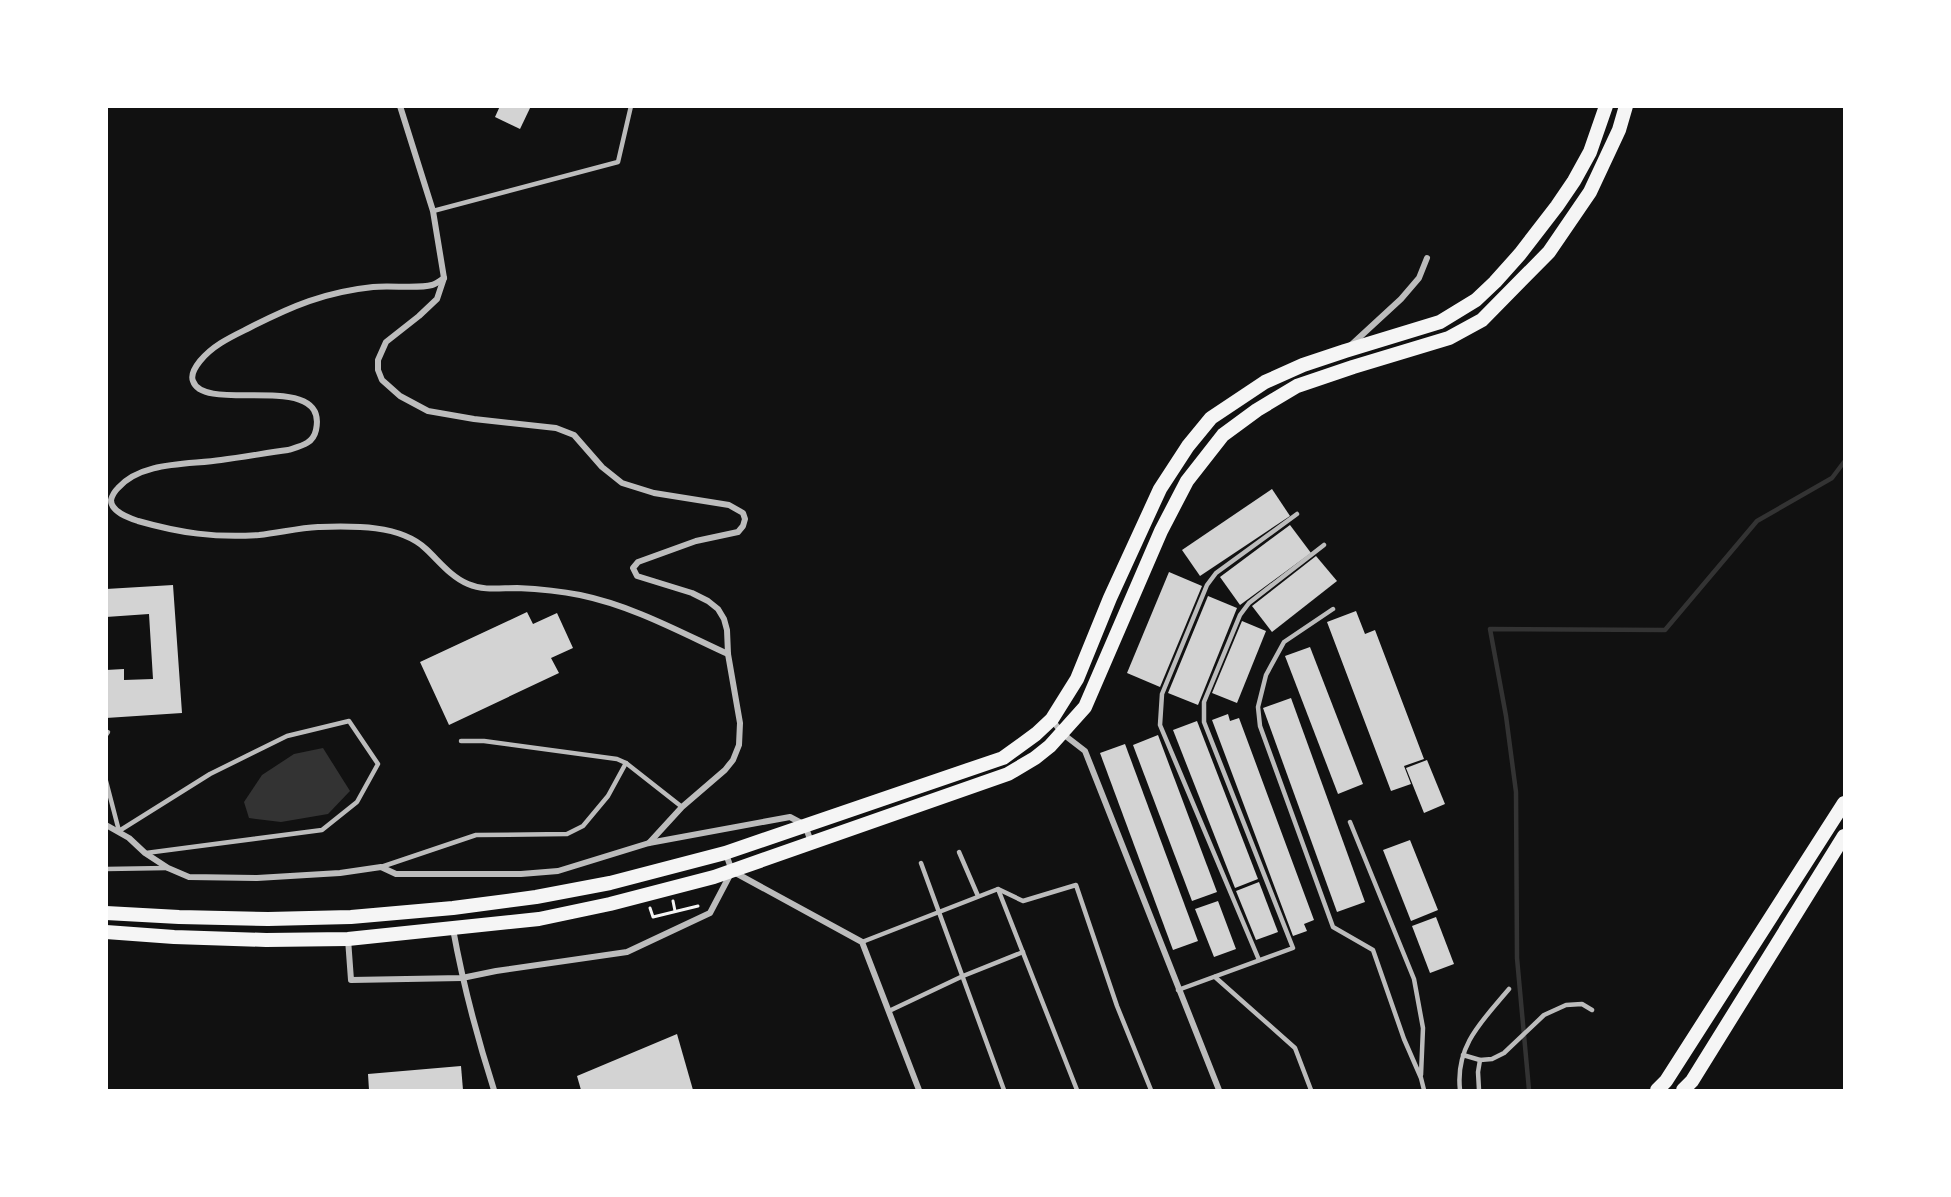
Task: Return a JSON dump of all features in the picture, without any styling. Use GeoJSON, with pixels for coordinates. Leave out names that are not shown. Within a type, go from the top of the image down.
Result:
{"type":"FeatureCollection","features":[{"type":"Feature","properties":{"kind":"main road"},"geometry":{"type":"LineString","coordinates":[[106,913],[179,917],[351,917],[453,908],[536,897],[610,883],[725,853],[1003,758],[1052,719],[1077,679],[1110,598],[1160,489],[1188,446],[1211,418],[1265,382],[1304,365],[1440,322],[1476,300],[1526,246],[1574,181],[1590,152],[1606,106]]}},
{"type":"Feature","properties":{"kind":"main road"},"geometry":{"type":"LineString","coordinates":[[106,932],[266,940],[348,939],[539,919],[610,904],[732,872],[1008,774],[1035,758],[1063,734],[1085,707],[1161,531],[1187,481],[1223,435],[1257,410],[1297,386],[1449,338],[1482,320],[1549,252],[1590,192],[1619,130],[1626,106]]}},
{"type":"Feature","properties":{"kind":"main road"},"geometry":{"type":"LineString","coordinates":[[1345,351],[1353,367]]}},
{"type":"Feature","properties":{"kind":"main road"},"geometry":{"type":"LineString","coordinates":[[1657,1090],[1672,1071],[1845,803]]}},
{"type":"Feature","properties":{"kind":"main road"},"geometry":{"type":"LineString","coordinates":[[1683,1090],[1692,1081],[1845,836]]}},
{"type":"Feature","properties":{"kind":"street"},"geometry":{"type":"LineString","coordinates":[[400,106],[433,211],[444,278],[437,299],[386,342],[378,360],[382,380],[400,396],[428,411],[474,419],[556,428],[573,435],[602,467],[622,483],[654,493],[714,501],[739,509],[743,513],[745,519],[738,532],[687,544],[638,562],[633,568],[637,576],[692,594],[708,601],[718,609],[727,630],[728,654],[740,723],[739,745],[733,760],[725,770],[682,807],[649,843]]}},
{"type":"Feature","properties":{"kind":"street"},"geometry":{"type":"LineString","coordinates":[[1345,351],[1401,299],[1419,278],[1427,258]]}},
{"type":"Feature","properties":{"kind":"street"},"geometry":{"type":"LineString","coordinates":[[444,278],[433,285],[375,287],[343,291],[312,299],[223,341],[196,366],[192,374],[197,387],[214,394],[269,395],[298,399],[308,404],[315,413],[316,429],[311,441],[304,446],[288,450],[170,466],[142,473],[118,488],[111,501],[113,507],[117,512],[133,519],[190,534],[259,535],[317,527],[381,528],[404,535],[424,547],[441,565],[467,584],[498,589],[548,590],[606,601],[644,614],[728,654]]}},
{"type":"Feature","properties":{"kind":"street"},"geometry":{"type":"LineString","coordinates":[[1052,719],[1063,734],[1084,751],[1219,1090]]}},
{"type":"Feature","properties":{"kind":"street"},"geometry":{"type":"LineString","coordinates":[[106,825],[119,831],[145,853],[168,868],[189,877],[257,878],[340,873],[381,867],[396,874],[521,874],[558,871],[649,843],[790,817],[806,825],[812,843]]}},
{"type":"Feature","properties":{"kind":"street"},"geometry":{"type":"LineString","coordinates":[[725,853],[732,872],[862,942],[920,1090]]}},
{"type":"Feature","properties":{"kind":"street"},"geometry":{"type":"LineString","coordinates":[[348,939],[351,980],[462,978],[627,952],[710,913],[732,872]]}},
{"type":"Feature","properties":{"kind":"street"},"geometry":{"type":"LineString","coordinates":[[453,928],[475,1030],[494,1090]]}},
{"type":"Feature","properties":{"kind":"lane"},"geometry":{"type":"LineString","coordinates":[[433,211],[618,162],[631,106]]}},
{"type":"Feature","properties":{"kind":"lane"},"geometry":{"type":"LineString","coordinates":[[1258,960],[1160,725],[1162,694],[1207,585],[1216,573],[1297,514]]}},
{"type":"Feature","properties":{"kind":"lane"},"geometry":{"type":"LineString","coordinates":[[1178,990],[1293,948],[1204,722],[1204,702],[1240,615],[1249,603],[1324,545]]}},
{"type":"Feature","properties":{"kind":"lane"},"geometry":{"type":"LineString","coordinates":[[1333,609],[1284,642],[1266,675],[1258,707],[1260,726],[1333,927],[1373,950],[1424,1090]]}},
{"type":"Feature","properties":{"kind":"lane"},"geometry":{"type":"LineString","coordinates":[[106,781],[119,831],[210,774],[287,736],[349,722],[378,764],[357,802],[322,830],[145,853]]}},
{"type":"Feature","properties":{"kind":"lane"},"geometry":{"type":"LineString","coordinates":[[461,741],[484,741],[617,759],[626,763],[682,807]]}},
{"type":"Feature","properties":{"kind":"lane"},"geometry":{"type":"LineString","coordinates":[[381,867],[476,835],[567,834],[583,826],[609,796],[626,763]]}},
{"type":"Feature","properties":{"kind":"lane"},"geometry":{"type":"LineString","coordinates":[[1350,822],[1414,979],[1423,1028],[1421,1078]]}},
{"type":"Feature","properties":{"kind":"lane"},"geometry":{"type":"LineString","coordinates":[[959,852],[978,896]]}},
{"type":"Feature","properties":{"kind":"lane"},"geometry":{"type":"LineString","coordinates":[[921,863],[1004,1090]]}},
{"type":"Feature","properties":{"kind":"lane"},"geometry":{"type":"LineString","coordinates":[[106,869],[168,868]]}},
{"type":"Feature","properties":{"kind":"lane"},"geometry":{"type":"LineString","coordinates":[[862,942],[998,889],[1023,902],[1076,885],[1117,1006],[1151,1090]]}},
{"type":"Feature","properties":{"kind":"lane"},"geometry":{"type":"LineString","coordinates":[[998,889],[1077,1090]]}},
{"type":"Feature","properties":{"kind":"lane"},"geometry":{"type":"LineString","coordinates":[[889,1011],[963,976],[1023,952]]}},
{"type":"Feature","properties":{"kind":"lane"},"geometry":{"type":"LineString","coordinates":[[1215,977],[1295,1048],[1311,1090]]}},
{"type":"Feature","properties":{"kind":"lane"},"geometry":{"type":"LineString","coordinates":[[1460,1090],[1463,1055],[1475,1029],[1509,989]]}},
{"type":"Feature","properties":{"kind":"lane"},"geometry":{"type":"LineString","coordinates":[[1463,1055],[1480,1060],[1492,1059],[1503,1053],[1544,1014],[1566,1005],[1582,1004],[1592,1010]]}},
{"type":"Feature","properties":{"kind":"lane"},"geometry":{"type":"LineString","coordinates":[[1479,1090],[1480,1060]]}},
{"type":"Feature","properties":{"kind":"path"},"geometry":{"type":"LineString","coordinates":[[653,917],[705,904]]}},
{"type":"Feature","properties":{"kind":"shaded area"},"geometry":{"type":"Polygon","coordinates":[[[323,748],[350,791],[328,814],[281,822],[249,818],[244,802],[262,775],[294,754],[323,748]]]}},
{"type":"Feature","properties":{"kind":"building"},"geometry":{"type":"Polygon","coordinates":[[[500,106],[531,106],[520,129],[495,117],[500,106]]]}},
{"type":"Feature","properties":{"kind":"building"},"geometry":{"type":"Polygon","coordinates":[[[1272,489],[1290,516],[1200,576],[1182,550],[1272,489]]]}},
{"type":"Feature","properties":{"kind":"building"},"geometry":{"type":"Polygon","coordinates":[[[1290,525],[1311,553],[1240,605],[1220,577],[1290,525]]]}},
{"type":"Feature","properties":{"kind":"building"},"geometry":{"type":"Polygon","coordinates":[[[1316,556],[1337,581],[1272,632],[1252,606],[1316,556]]]}},
{"type":"Feature","properties":{"kind":"building"},"geometry":{"type":"Polygon","coordinates":[[[1169,572],[1202,586],[1160,687],[1127,673],[1169,572]]]}},
{"type":"Feature","properties":{"kind":"building"},"geometry":{"type":"Polygon","coordinates":[[[173,585],[182,713],[106,718],[106,670],[124,669],[124,680],[153,679],[149,614],[106,617],[106,589],[173,585]]]}},
{"type":"Feature","properties":{"kind":"building"},"geometry":{"type":"Polygon","coordinates":[[[1208,596],[1237,608],[1198,705],[1168,693],[1208,596]]]}},
{"type":"Feature","properties":{"kind":"building"},"geometry":{"type":"Polygon","coordinates":[[[1356,611],[1365,634],[1375,630],[1424,759],[1404,766],[1411,784],[1391,791],[1327,622],[1356,611]]]}},
{"type":"Feature","properties":{"kind":"building"},"geometry":{"type":"Polygon","coordinates":[[[527,612],[533,624],[557,613],[573,648],[551,658],[559,673],[449,725],[420,662],[527,612]]]}},
{"type":"Feature","properties":{"kind":"building"},"geometry":{"type":"Polygon","coordinates":[[[1242,621],[1266,631],[1237,703],[1212,693],[1242,621]]]}},
{"type":"Feature","properties":{"kind":"building"},"geometry":{"type":"Polygon","coordinates":[[[1310,647],[1363,784],[1338,794],[1285,656],[1310,647]]]}},
{"type":"Feature","properties":{"kind":"building"},"geometry":{"type":"Polygon","coordinates":[[[1291,698],[1365,902],[1337,912],[1263,708],[1291,698]]]}},
{"type":"Feature","properties":{"kind":"building"},"geometry":{"type":"Polygon","coordinates":[[[1228,714],[1230,721],[1239,718],[1314,920],[1304,924],[1307,931],[1293,936],[1212,720],[1228,714]]]}},
{"type":"Feature","properties":{"kind":"building"},"geometry":{"type":"Polygon","coordinates":[[[1197,721],[1258,879],[1235,888],[1173,730],[1197,721]]]}},
{"type":"Feature","properties":{"kind":"building"},"geometry":{"type":"Polygon","coordinates":[[[1158,735],[1217,892],[1192,901],[1133,745],[1158,735]]]}},
{"type":"Feature","properties":{"kind":"building"},"geometry":{"type":"Polygon","coordinates":[[[1125,744],[1198,941],[1173,950],[1100,753],[1125,744]]]}},
{"type":"Feature","properties":{"kind":"building"},"geometry":{"type":"Polygon","coordinates":[[[1427,760],[1445,804],[1424,813],[1406,768],[1427,760]]]}},
{"type":"Feature","properties":{"kind":"building"},"geometry":{"type":"Polygon","coordinates":[[[1410,840],[1438,910],[1411,921],[1383,850],[1410,840]]]}},
{"type":"Feature","properties":{"kind":"building"},"geometry":{"type":"Polygon","coordinates":[[[1259,882],[1278,932],[1256,940],[1236,891],[1259,882]]]}},
{"type":"Feature","properties":{"kind":"building"},"geometry":{"type":"Polygon","coordinates":[[[1218,901],[1236,949],[1214,957],[1195,909],[1218,901]]]}},
{"type":"Feature","properties":{"kind":"building"},"geometry":{"type":"Polygon","coordinates":[[[1436,917],[1454,964],[1430,973],[1412,926],[1436,917]]]}},
{"type":"Feature","properties":{"kind":"building"},"geometry":{"type":"Polygon","coordinates":[[[677,1034],[693,1090],[581,1090],[577,1076],[677,1034]]]}},
{"type":"Feature","properties":{"kind":"building"},"geometry":{"type":"Polygon","coordinates":[[[461,1066],[463,1090],[369,1090],[368,1074],[461,1066]]]}},
{"type":"Feature","properties":{"kind":"waterway"},"geometry":{"type":"LineString","coordinates":[[1529,1090],[1517,958],[1516,792],[1506,716],[1490,629],[1665,630],[1757,521],[1832,478],[1844,462]]}}]}
